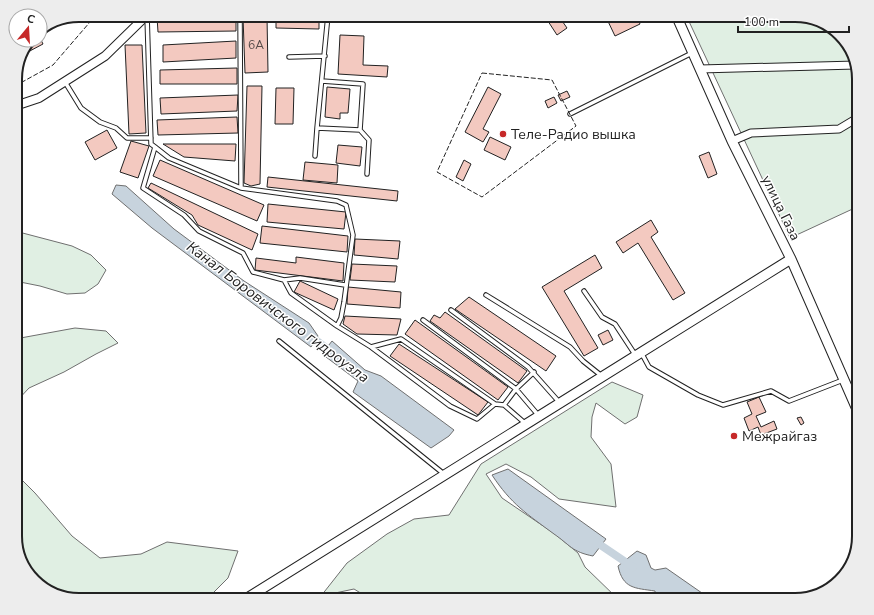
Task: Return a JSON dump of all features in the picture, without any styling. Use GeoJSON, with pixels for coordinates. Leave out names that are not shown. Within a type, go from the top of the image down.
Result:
{"type":"FeatureCollection","features":[{"type":"Feature","properties":{"kind":"main road","name":"улица Газа"},"geometry":{"type":"LineString","coordinates":[[679,22],[732,141],[791,259],[852,399]]}},
{"type":"Feature","properties":{"kind":"main road"},"geometry":{"type":"LineString","coordinates":[[255,593],[444,474],[527,425],[791,259]]}},
{"type":"Feature","properties":{"kind":"street"},"geometry":{"type":"LineString","coordinates":[[22,104],[38,98],[105,56],[140,22]]}},
{"type":"Feature","properties":{"kind":"street"},"geometry":{"type":"LineString","coordinates":[[700,69],[850,66]]}},
{"type":"Feature","properties":{"kind":"street"},"geometry":{"type":"LineString","coordinates":[[732,141],[751,133],[840,128],[852,121]]}},
{"type":"Feature","properties":{"kind":"lane"},"geometry":{"type":"LineString","coordinates":[[147,22],[151,138],[152,144],[155,147],[169,158],[241,188],[337,201],[346,205],[353,235],[341,318],[337,326]]}},
{"type":"Feature","properties":{"kind":"lane"},"geometry":{"type":"LineString","coordinates":[[240,22],[241,188]]}},
{"type":"Feature","properties":{"kind":"lane"},"geometry":{"type":"LineString","coordinates":[[315,156],[327,22]]}},
{"type":"Feature","properties":{"kind":"lane"},"geometry":{"type":"LineString","coordinates":[[570,114],[693,53]]}},
{"type":"Feature","properties":{"kind":"lane"},"geometry":{"type":"LineString","coordinates":[[289,57],[325,56]]}},
{"type":"Feature","properties":{"kind":"lane"},"geometry":{"type":"LineString","coordinates":[[322,81],[363,84],[360,130]]}},
{"type":"Feature","properties":{"kind":"lane"},"geometry":{"type":"LineString","coordinates":[[65,82],[81,108],[100,122],[116,128],[127,138],[151,138]]}},
{"type":"Feature","properties":{"kind":"lane"},"geometry":{"type":"LineString","coordinates":[[317,128],[360,130],[369,140],[367,174]]}},
{"type":"Feature","properties":{"kind":"lane"},"geometry":{"type":"LineString","coordinates":[[155,147],[143,188],[184,215],[199,231],[243,253],[253,272],[284,280],[300,278],[345,285]]}},
{"type":"Feature","properties":{"kind":"lane"},"geometry":{"type":"LineString","coordinates":[[284,280],[291,293],[337,326],[371,347],[450,406],[477,419],[495,404]]}},
{"type":"Feature","properties":{"kind":"lane"},"geometry":{"type":"LineString","coordinates":[[584,291],[602,317],[615,324],[649,367],[698,395],[723,405],[771,391],[789,401],[845,384],[852,386]]}},
{"type":"Feature","properties":{"kind":"lane"},"geometry":{"type":"LineString","coordinates":[[486,295],[570,347],[583,361],[603,377]]}},
{"type":"Feature","properties":{"kind":"lane"},"geometry":{"type":"LineString","coordinates":[[451,310],[534,372],[560,404]]}},
{"type":"Feature","properties":{"kind":"lane"},"geometry":{"type":"LineString","coordinates":[[423,320],[516,389],[539,417]]}},
{"type":"Feature","properties":{"kind":"lane"},"geometry":{"type":"LineString","coordinates":[[371,347],[400,339],[495,404],[504,405],[527,425]]}},
{"type":"Feature","properties":{"kind":"lane"},"geometry":{"type":"LineString","coordinates":[[279,341],[444,474]]}},
{"type":"Feature","properties":{"kind":"lane"},"geometry":{"type":"LineString","coordinates":[[504,405],[516,389],[534,372]]}},
{"type":"Feature","properties":{"kind":"green space"},"geometry":{"type":"Polygon","coordinates":[[[689,22],[806,23],[820,28],[830,34],[838,41],[846,54],[851,68],[852,79],[852,209],[790,238],[689,22]]]}},
{"type":"Feature","properties":{"kind":"green space"},"geometry":{"type":"Polygon","coordinates":[[[22,233],[72,246],[91,255],[106,270],[98,284],[85,293],[67,294],[22,282],[22,233]]]}},
{"type":"Feature","properties":{"kind":"green space"},"geometry":{"type":"Polygon","coordinates":[[[75,328],[106,331],[118,343],[64,372],[29,388],[22,396],[22,338],[75,328]]]}},
{"type":"Feature","properties":{"kind":"green space"},"geometry":{"type":"Polygon","coordinates":[[[612,382],[643,395],[637,417],[625,424],[596,403],[592,417],[591,437],[611,464],[616,507],[559,499],[531,477],[506,464],[486,474],[502,498],[555,534],[578,553],[585,567],[612,593],[361,593],[354,589],[335,593],[323,593],[347,563],[387,534],[414,519],[449,515],[481,464],[612,382]]]}},
{"type":"Feature","properties":{"kind":"green space"},"geometry":{"type":"Polygon","coordinates":[[[22,480],[72,536],[100,558],[141,554],[167,542],[238,551],[228,578],[213,593],[79,593],[61,590],[44,581],[36,574],[26,558],[22,540],[22,480]]]}},
{"type":"Feature","properties":{"kind":"water"},"geometry":{"type":"Polygon","coordinates":[[[116,185],[126,186],[174,229],[244,281],[309,323],[318,336],[311,347],[152,228],[112,194],[116,185]]]}},
{"type":"Feature","properties":{"kind":"water"},"geometry":{"type":"Polygon","coordinates":[[[332,341],[365,370],[381,376],[454,430],[449,436],[431,448],[353,392],[358,381],[322,354],[332,341]]]}},
{"type":"Feature","properties":{"kind":"water"},"geometry":{"type":"Polygon","coordinates":[[[508,469],[606,539],[593,556],[572,548],[528,514],[506,494],[492,475],[508,469]]]}},
{"type":"Feature","properties":{"kind":"water"},"geometry":{"type":"Polygon","coordinates":[[[637,551],[646,555],[651,568],[655,570],[666,568],[702,593],[655,593],[655,591],[636,588],[631,586],[623,579],[618,566],[637,551]]]}},
{"type":"Feature","properties":{"kind":"building"},"geometry":{"type":"Polygon","coordinates":[[[157,22],[236,22],[236,31],[158,32],[157,22]]]}},
{"type":"Feature","properties":{"kind":"building"},"geometry":{"type":"Polygon","coordinates":[[[243,22],[267,22],[268,72],[245,73],[243,22]]]}},
{"type":"Feature","properties":{"kind":"building"},"geometry":{"type":"Polygon","coordinates":[[[276,22],[319,22],[319,29],[276,28],[276,22]]]}},
{"type":"Feature","properties":{"kind":"building"},"geometry":{"type":"Polygon","coordinates":[[[549,22],[563,22],[567,28],[557,35],[549,22]]]}},
{"type":"Feature","properties":{"kind":"building"},"geometry":{"type":"Polygon","coordinates":[[[608,22],[639,22],[640,24],[615,36],[608,22]]]}},
{"type":"Feature","properties":{"kind":"building"},"geometry":{"type":"Polygon","coordinates":[[[340,35],[364,36],[363,65],[388,66],[387,77],[338,74],[340,35]]]}},
{"type":"Feature","properties":{"kind":"building"},"geometry":{"type":"Polygon","coordinates":[[[236,41],[236,58],[163,62],[163,45],[236,41]]]}},
{"type":"Feature","properties":{"kind":"building"},"geometry":{"type":"Polygon","coordinates":[[[125,45],[142,45],[146,133],[129,134],[125,45]]]}},
{"type":"Feature","properties":{"kind":"building"},"geometry":{"type":"Polygon","coordinates":[[[237,68],[237,84],[160,84],[160,70],[237,68]]]}},
{"type":"Feature","properties":{"kind":"building"},"geometry":{"type":"Polygon","coordinates":[[[247,86],[262,86],[260,184],[251,186],[244,183],[247,86]]]}},
{"type":"Feature","properties":{"kind":"building"},"geometry":{"type":"Polygon","coordinates":[[[327,87],[350,89],[348,113],[340,113],[340,119],[325,117],[327,87]]]}},
{"type":"Feature","properties":{"kind":"building"},"geometry":{"type":"Polygon","coordinates":[[[488,87],[501,94],[483,129],[489,132],[483,142],[465,132],[488,87]]]}},
{"type":"Feature","properties":{"kind":"building"},"geometry":{"type":"Polygon","coordinates":[[[276,88],[294,88],[293,124],[275,124],[276,88]]]}},
{"type":"Feature","properties":{"kind":"building"},"geometry":{"type":"Polygon","coordinates":[[[567,91],[570,97],[561,101],[558,95],[567,91]]]}},
{"type":"Feature","properties":{"kind":"building"},"geometry":{"type":"Polygon","coordinates":[[[238,95],[237,111],[161,114],[160,98],[238,95]]]}},
{"type":"Feature","properties":{"kind":"building"},"geometry":{"type":"Polygon","coordinates":[[[554,97],[557,103],[548,108],[545,101],[554,97]]]}},
{"type":"Feature","properties":{"kind":"building"},"geometry":{"type":"Polygon","coordinates":[[[237,117],[238,133],[158,135],[157,120],[237,117]]]}},
{"type":"Feature","properties":{"kind":"building"},"geometry":{"type":"Polygon","coordinates":[[[107,130],[117,148],[95,160],[85,142],[107,130]]]}},
{"type":"Feature","properties":{"kind":"building","name":"Теле-Радио вышка"},"geometry":{"type":"Polygon","coordinates":[[[503,131],[506,134],[503,137],[500,134],[503,131]]]}},
{"type":"Feature","properties":{"kind":"building"},"geometry":{"type":"Polygon","coordinates":[[[490,137],[511,147],[505,160],[484,150],[490,137]]]}},
{"type":"Feature","properties":{"kind":"building"},"geometry":{"type":"Polygon","coordinates":[[[131,141],[149,146],[138,178],[120,172],[131,141]]]}},
{"type":"Feature","properties":{"kind":"building"},"geometry":{"type":"Polygon","coordinates":[[[163,144],[236,144],[235,161],[184,157],[163,144]]]}},
{"type":"Feature","properties":{"kind":"building"},"geometry":{"type":"Polygon","coordinates":[[[338,145],[362,147],[360,166],[336,163],[338,145]]]}},
{"type":"Feature","properties":{"kind":"building"},"geometry":{"type":"Polygon","coordinates":[[[709,152],[717,174],[708,178],[699,156],[709,152]]]}},
{"type":"Feature","properties":{"kind":"building"},"geometry":{"type":"Polygon","coordinates":[[[160,160],[264,205],[257,221],[153,176],[160,160]]]}},
{"type":"Feature","properties":{"kind":"building"},"geometry":{"type":"Polygon","coordinates":[[[464,160],[471,164],[463,181],[456,177],[464,160]]]}},
{"type":"Feature","properties":{"kind":"building"},"geometry":{"type":"Polygon","coordinates":[[[305,162],[338,165],[337,183],[303,180],[305,162]]]}},
{"type":"Feature","properties":{"kind":"building"},"geometry":{"type":"Polygon","coordinates":[[[268,177],[398,191],[397,201],[267,187],[268,177]]]}},
{"type":"Feature","properties":{"kind":"building"},"geometry":{"type":"Polygon","coordinates":[[[151,183],[258,234],[252,250],[198,225],[192,215],[148,188],[151,183]]]}},
{"type":"Feature","properties":{"kind":"building"},"geometry":{"type":"Polygon","coordinates":[[[268,204],[346,212],[344,229],[267,222],[268,204]]]}},
{"type":"Feature","properties":{"kind":"building"},"geometry":{"type":"Polygon","coordinates":[[[651,220],[658,232],[651,237],[685,293],[673,300],[638,243],[623,253],[616,242],[651,220]]]}},
{"type":"Feature","properties":{"kind":"building"},"geometry":{"type":"Polygon","coordinates":[[[262,226],[348,236],[347,252],[260,243],[262,226]]]}},
{"type":"Feature","properties":{"kind":"building"},"geometry":{"type":"Polygon","coordinates":[[[355,239],[400,241],[398,259],[354,255],[355,239]]]}},
{"type":"Feature","properties":{"kind":"building"},"geometry":{"type":"Polygon","coordinates":[[[595,255],[602,268],[564,291],[598,348],[584,356],[542,287],[595,255]]]}},
{"type":"Feature","properties":{"kind":"building"},"geometry":{"type":"Polygon","coordinates":[[[296,257],[344,263],[343,281],[255,270],[256,258],[296,263],[296,257]]]}},
{"type":"Feature","properties":{"kind":"building"},"geometry":{"type":"Polygon","coordinates":[[[352,264],[397,266],[395,282],[350,280],[352,264]]]}},
{"type":"Feature","properties":{"kind":"building"},"geometry":{"type":"Polygon","coordinates":[[[300,281],[338,299],[334,310],[294,292],[300,281]]]}},
{"type":"Feature","properties":{"kind":"building"},"geometry":{"type":"Polygon","coordinates":[[[348,287],[401,292],[400,308],[347,304],[348,287]]]}},
{"type":"Feature","properties":{"kind":"building"},"geometry":{"type":"Polygon","coordinates":[[[469,297],[556,356],[546,371],[455,309],[469,297]]]}},
{"type":"Feature","properties":{"kind":"building"},"geometry":{"type":"Polygon","coordinates":[[[445,312],[527,371],[518,383],[430,321],[434,315],[440,318],[445,312]]]}},
{"type":"Feature","properties":{"kind":"building"},"geometry":{"type":"Polygon","coordinates":[[[345,316],[401,319],[397,335],[357,334],[343,324],[345,316]]]}},
{"type":"Feature","properties":{"kind":"building"},"geometry":{"type":"Polygon","coordinates":[[[415,320],[508,387],[498,400],[405,334],[415,320]]]}},
{"type":"Feature","properties":{"kind":"building"},"geometry":{"type":"Polygon","coordinates":[[[608,330],[613,340],[603,345],[598,335],[608,330]]]}},
{"type":"Feature","properties":{"kind":"building"},"geometry":{"type":"Polygon","coordinates":[[[399,344],[488,402],[478,415],[390,356],[399,344]]]}},
{"type":"Feature","properties":{"kind":"building"},"geometry":{"type":"Polygon","coordinates":[[[759,397],[766,412],[756,416],[761,427],[774,421],[777,429],[761,435],[758,427],[749,431],[744,418],[752,414],[747,402],[759,397]]]}},
{"type":"Feature","properties":{"kind":"building"},"geometry":{"type":"Polygon","coordinates":[[[801,417],[804,423],[801,425],[797,418],[801,417]]]}},
{"type":"Feature","properties":{"kind":"waterway","name":"Канал Боровичского гидроузла"},"geometry":{"type":"LineString","coordinates":[[309,335],[334,354]]}},
{"type":"Feature","properties":{"kind":"waterway","name":"Канал Боровичского гидроузла"},"geometry":{"type":"LineString","coordinates":[[593,540],[633,567]]}},
{"type":"Feature","properties":{"kind":"fence"},"geometry":{"type":"LineString","coordinates":[[22,82],[53,65],[90,22]]}},
{"type":"Feature","properties":{"kind":"fence"},"geometry":{"type":"LineString","coordinates":[[482,73],[552,80],[576,126],[482,197],[437,172],[482,73]]}},
{"type":"Feature","properties":{"kind":"place","name":"Теле-Радио вышка"},"geometry":{"type":"Point","coordinates":[503,134]}},
{"type":"Feature","properties":{"kind":"place","name":"Межрайгаз"},"geometry":{"type":"Point","coordinates":[734,436]}}]}
